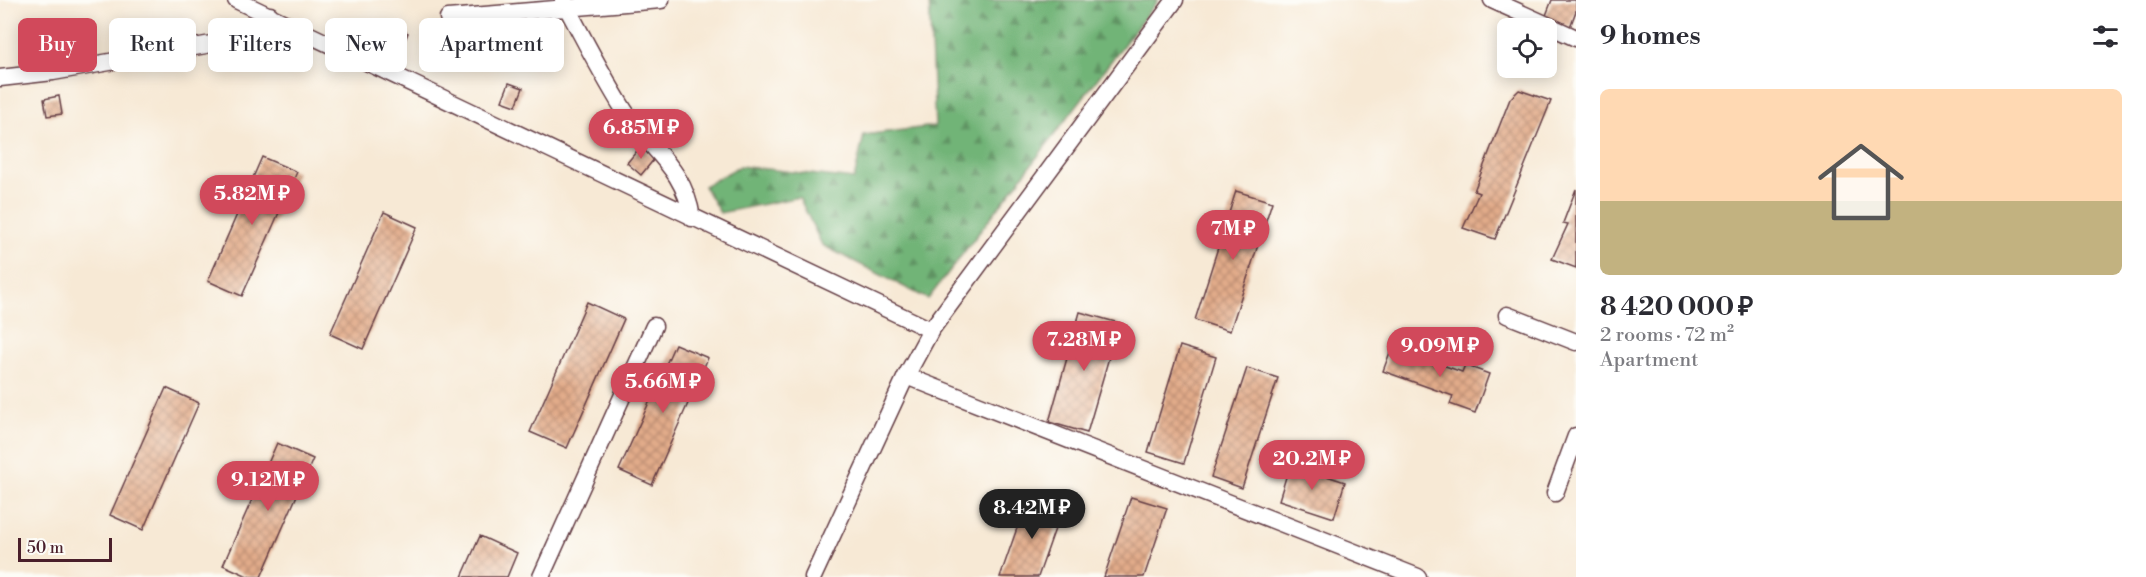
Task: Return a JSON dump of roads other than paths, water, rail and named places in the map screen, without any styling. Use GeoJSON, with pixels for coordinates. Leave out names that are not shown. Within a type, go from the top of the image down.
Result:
{"type":"FeatureCollection","features":[{"type":"Feature","properties":{"kind":"street"},"geometry":{"type":"LineString","coordinates":[[236,0],[932,330]]}},
{"type":"Feature","properties":{"kind":"street"},"geometry":{"type":"LineString","coordinates":[[448,18],[564,3],[661,0]]}},
{"type":"Feature","properties":{"kind":"street"},"geometry":{"type":"LineString","coordinates":[[813,577],[906,376],[932,330],[1175,0]]}},
{"type":"Feature","properties":{"kind":"street"},"geometry":{"type":"LineString","coordinates":[[1492,0],[1576,38]]}},
{"type":"Feature","properties":{"kind":"street"},"geometry":{"type":"LineString","coordinates":[[564,3],[625,111],[680,178],[688,196],[692,218]]}},
{"type":"Feature","properties":{"kind":"street"},"geometry":{"type":"LineString","coordinates":[[0,78],[53,72],[240,40],[250,37],[270,15]]}},
{"type":"Feature","properties":{"kind":"street"},"geometry":{"type":"LineString","coordinates":[[1507,315],[1576,342]]}},
{"type":"Feature","properties":{"kind":"street"},"geometry":{"type":"LineString","coordinates":[[541,577],[654,326]]}},
{"type":"Feature","properties":{"kind":"street"},"geometry":{"type":"LineString","coordinates":[[906,376],[1418,577]]}},
{"type":"Feature","properties":{"kind":"street"},"geometry":{"type":"LineString","coordinates":[[1556,493],[1576,436]]}}]}
